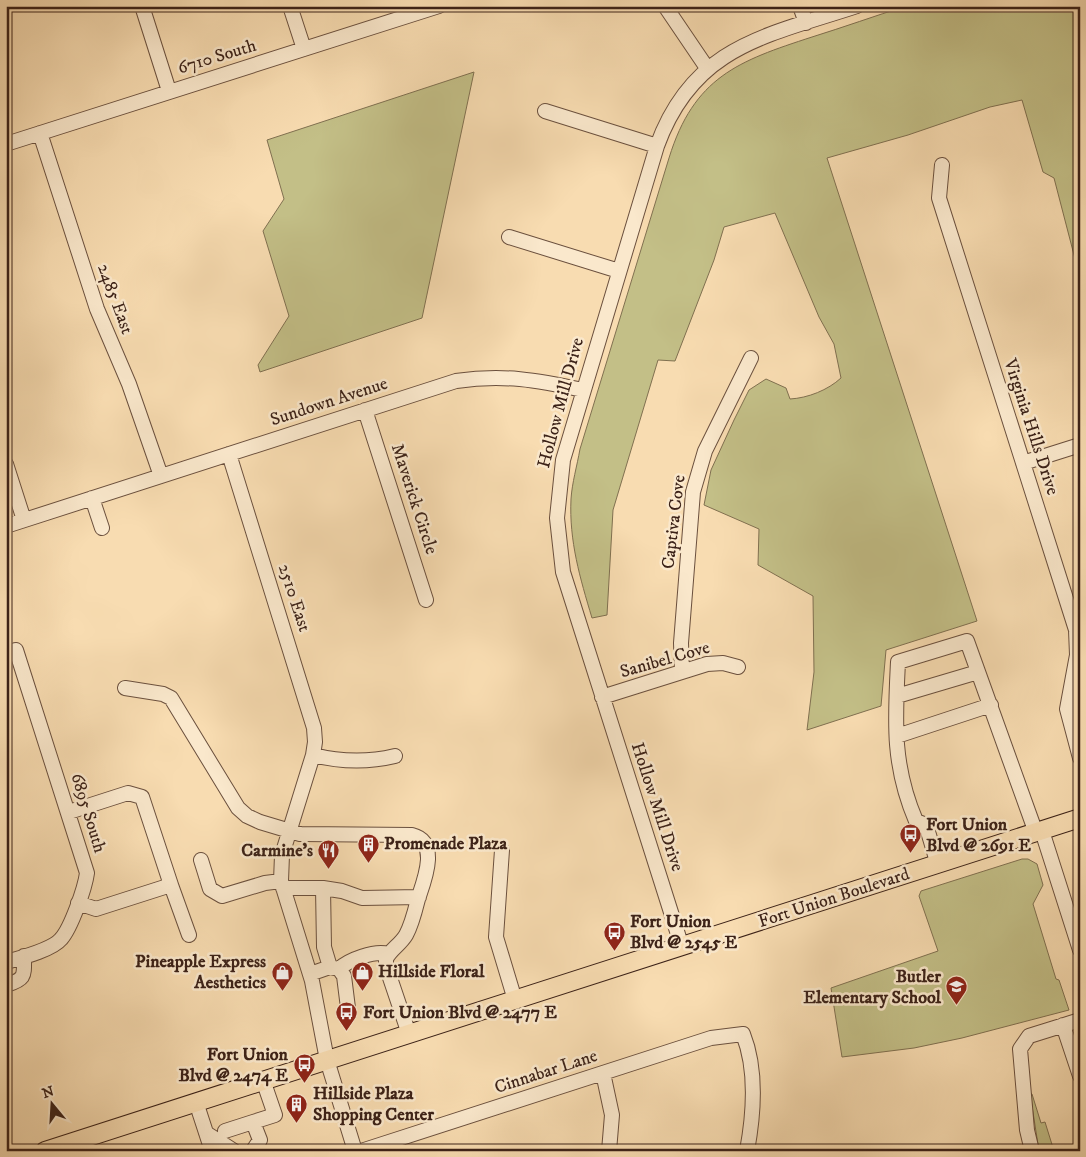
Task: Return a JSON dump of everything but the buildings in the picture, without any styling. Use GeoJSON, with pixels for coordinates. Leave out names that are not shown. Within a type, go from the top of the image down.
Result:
{"type":"FeatureCollection","features":[{"type":"Feature","properties":{"kind":"main road","name":"Fort Union Boulevard"},"geometry":{"type":"LineString","coordinates":[[45,1151],[1080,818]]}},
{"type":"Feature","properties":{"kind":"street"},"geometry":{"type":"LineString","coordinates":[[142,6],[169,91]]}},
{"type":"Feature","properties":{"kind":"street"},"geometry":{"type":"LineString","coordinates":[[290,6],[304,50]]}},
{"type":"Feature","properties":{"kind":"street","name":"6710 South"},"geometry":{"type":"LineString","coordinates":[[6,144],[438,6]]}},
{"type":"Feature","properties":{"kind":"street"},"geometry":{"type":"LineString","coordinates":[[665,6],[707,68]]}},
{"type":"Feature","properties":{"kind":"street"},"geometry":{"type":"LineString","coordinates":[[800,6],[806,23]]}},
{"type":"Feature","properties":{"kind":"street","name":"Hollow Mill Drive"},"geometry":{"type":"LineString","coordinates":[[682,947],[563,572],[557,528],[558,489],[563,460],[657,146],[677,102],[707,68],[730,52],[755,40],[857,6]]}},
{"type":"Feature","properties":{"kind":"street"},"geometry":{"type":"LineString","coordinates":[[545,111],[657,146]]}},
{"type":"Feature","properties":{"kind":"street","name":"2485 East"},"geometry":{"type":"LineString","coordinates":[[40,133],[97,310],[129,384],[161,476]]}},
{"type":"Feature","properties":{"kind":"street","name":"Virginia Hills Drive"},"geometry":{"type":"LineString","coordinates":[[942,165],[939,198],[1076,630],[1077,655],[1067,709],[1080,758]]}},
{"type":"Feature","properties":{"kind":"street"},"geometry":{"type":"LineString","coordinates":[[509,237],[619,270]]}},
{"type":"Feature","properties":{"kind":"street","name":"Captiva Cove"},"geometry":{"type":"LineString","coordinates":[[682,672],[681,643],[693,492],[705,451],[751,358]]}},
{"type":"Feature","properties":{"kind":"street","name":"Sundown Avenue"},"geometry":{"type":"LineString","coordinates":[[6,526],[448,384],[479,378],[524,378],[583,390]]}},
{"type":"Feature","properties":{"kind":"street","name":"Maverick Circle"},"geometry":{"type":"LineString","coordinates":[[365,410],[426,600]]}},
{"type":"Feature","properties":{"kind":"street"},"geometry":{"type":"LineString","coordinates":[[1023,463],[1080,445]]}},
{"type":"Feature","properties":{"kind":"street","name":"2510 East"},"geometry":{"type":"LineString","coordinates":[[229,454],[311,714],[315,742],[313,756],[282,855],[282,885],[310,974],[327,1060],[355,1151]]}},
{"type":"Feature","properties":{"kind":"street"},"geometry":{"type":"LineString","coordinates":[[6,464],[24,520]]}},
{"type":"Feature","properties":{"kind":"street"},"geometry":{"type":"LineString","coordinates":[[92,498],[102,528]]}},
{"type":"Feature","properties":{"kind":"street"},"geometry":{"type":"LineString","coordinates":[[938,865],[926,825],[916,821],[906,798],[900,775],[896,696],[898,662],[967,641],[1039,832],[1080,950]]}},
{"type":"Feature","properties":{"kind":"street","name":"6895 South"},"geometry":{"type":"LineString","coordinates":[[6,653],[16,650],[87,873],[85,887],[61,940],[6,962]]}},
{"type":"Feature","properties":{"kind":"street","name":"Sanibel Cove"},"geometry":{"type":"LineString","coordinates":[[602,697],[707,664],[723,663],[738,667]]}},
{"type":"Feature","properties":{"kind":"street"},"geometry":{"type":"LineString","coordinates":[[896,696],[978,672]]}},
{"type":"Feature","properties":{"kind":"street"},"geometry":{"type":"LineString","coordinates":[[125,688],[163,694],[171,698],[238,808],[247,816],[289,832],[307,835],[417,836],[424,844],[428,858],[419,897],[406,936],[388,954],[386,966],[409,1034]]}},
{"type":"Feature","properties":{"kind":"street"},"geometry":{"type":"LineString","coordinates":[[897,736],[991,705]]}},
{"type":"Feature","properties":{"kind":"street"},"geometry":{"type":"LineString","coordinates":[[313,756],[354,762],[376,761],[395,756]]}},
{"type":"Feature","properties":{"kind":"street"},"geometry":{"type":"LineString","coordinates":[[69,812],[128,793],[142,797],[170,885],[189,935]]}},
{"type":"Feature","properties":{"kind":"street"},"geometry":{"type":"LineString","coordinates":[[502,850],[496,937],[515,1000]]}},
{"type":"Feature","properties":{"kind":"street"},"geometry":{"type":"LineString","coordinates":[[202,860],[210,889],[222,896],[265,883],[323,888],[342,891],[362,898],[419,897]]}},
{"type":"Feature","properties":{"kind":"street"},"geometry":{"type":"LineString","coordinates":[[78,904],[96,909],[170,885]]}},
{"type":"Feature","properties":{"kind":"street"},"geometry":{"type":"LineString","coordinates":[[323,888],[324,947],[335,968],[344,976],[348,1008]]}},
{"type":"Feature","properties":{"kind":"street"},"geometry":{"type":"LineString","coordinates":[[310,974],[335,968],[378,953],[388,954]]}},
{"type":"Feature","properties":{"kind":"street"},"geometry":{"type":"LineString","coordinates":[[6,985],[20,981],[24,974],[24,956]]}},
{"type":"Feature","properties":{"kind":"street"},"geometry":{"type":"LineString","coordinates":[[1032,1151],[1027,1130],[1020,1049],[1029,1036],[1080,1020]]}},
{"type":"Feature","properties":{"kind":"street"},"geometry":{"type":"LineString","coordinates":[[1063,1026],[1080,1076]]}},
{"type":"Feature","properties":{"kind":"street","name":"Cinnabar Lane"},"geometry":{"type":"LineString","coordinates":[[361,1151],[711,1038],[743,1034],[751,1058],[752,1112],[746,1151]]}},
{"type":"Feature","properties":{"kind":"street"},"geometry":{"type":"LineString","coordinates":[[603,1073],[612,1115],[609,1151]]}},
{"type":"Feature","properties":{"kind":"street"},"geometry":{"type":"LineString","coordinates":[[225,1131],[275,1115],[263,1080]]}},
{"type":"Feature","properties":{"kind":"street"},"geometry":{"type":"LineString","coordinates":[[196,1102],[212,1151]]}},
{"type":"Feature","properties":{"kind":"street"},"geometry":{"type":"LineString","coordinates":[[254,1122],[260,1140],[254,1150]]}},
{"type":"Feature","properties":{"kind":"street"},"geometry":{"type":"LineString","coordinates":[[206,1133],[234,1151]]}},
{"type":"Feature","properties":{"kind":"shaded area"},"geometry":{"type":"Polygon","coordinates":[[[906,6],[1080,6],[1080,278],[1054,178],[1043,172],[1022,100],[990,107],[908,135],[827,158],[977,621],[886,650],[881,706],[807,730],[814,672],[813,596],[758,565],[759,529],[704,505],[711,470],[749,390],[766,379],[786,388],[790,399],[811,395],[824,390],[841,378],[834,344],[819,317],[775,213],[724,227],[714,260],[675,361],[658,360],[613,510],[607,615],[592,618],[574,545],[571,515],[573,481],[580,449],[669,158],[679,131],[691,108],[706,90],[722,76],[741,64],[786,46],[906,6]]]}},
{"type":"Feature","properties":{"kind":"shaded area"},"geometry":{"type":"Polygon","coordinates":[[[474,72],[422,318],[260,372],[258,365],[289,316],[263,231],[284,199],[267,140],[474,72]]]}},
{"type":"Feature","properties":{"kind":"shaded area"},"geometry":{"type":"Polygon","coordinates":[[[1022,859],[1028,859],[1037,864],[1043,885],[1033,904],[1056,979],[1059,980],[1069,1010],[962,1038],[914,1048],[842,1057],[831,988],[938,951],[919,896],[921,891],[1022,859]]]}},
{"type":"Feature","properties":{"kind":"shaded area"},"geometry":{"type":"Polygon","coordinates":[[[1030,1093],[1032,1094],[1041,1123],[1045,1122],[1054,1151],[1039,1151],[1030,1093]]]}},
{"type":"Feature","properties":{"kind":"place","name":"Fort Union Blvd @ 2691 E"},"geometry":{"type":"Point","coordinates":[910,854]}},
{"type":"Feature","properties":{"kind":"place","name":"Promenade Plaza"},"geometry":{"type":"Point","coordinates":[368,863]}},
{"type":"Feature","properties":{"kind":"place","name":"Carmine's"},"geometry":{"type":"Point","coordinates":[329,870]}},
{"type":"Feature","properties":{"kind":"place","name":"Fort Union Blvd @ 2545 E"},"geometry":{"type":"Point","coordinates":[614,951]}},
{"type":"Feature","properties":{"kind":"place","name":"Pineapple Express Aesthetics"},"geometry":{"type":"Point","coordinates":[282,991]}},
{"type":"Feature","properties":{"kind":"place","name":"Hillside Floral"},"geometry":{"type":"Point","coordinates":[362,991]}},
{"type":"Feature","properties":{"kind":"place","name":"Butler Elementary School"},"geometry":{"type":"Point","coordinates":[957,1006]}},
{"type":"Feature","properties":{"kind":"place","name":"Fort Union Blvd @ 2477 E"},"geometry":{"type":"Point","coordinates":[347,1032]}},
{"type":"Feature","properties":{"kind":"place","name":"Fort Union Blvd @ 2474 E"},"geometry":{"type":"Point","coordinates":[304,1084]}},
{"type":"Feature","properties":{"kind":"place","name":"Hillside Plaza Shopping Center"},"geometry":{"type":"Point","coordinates":[297,1123]}}]}
